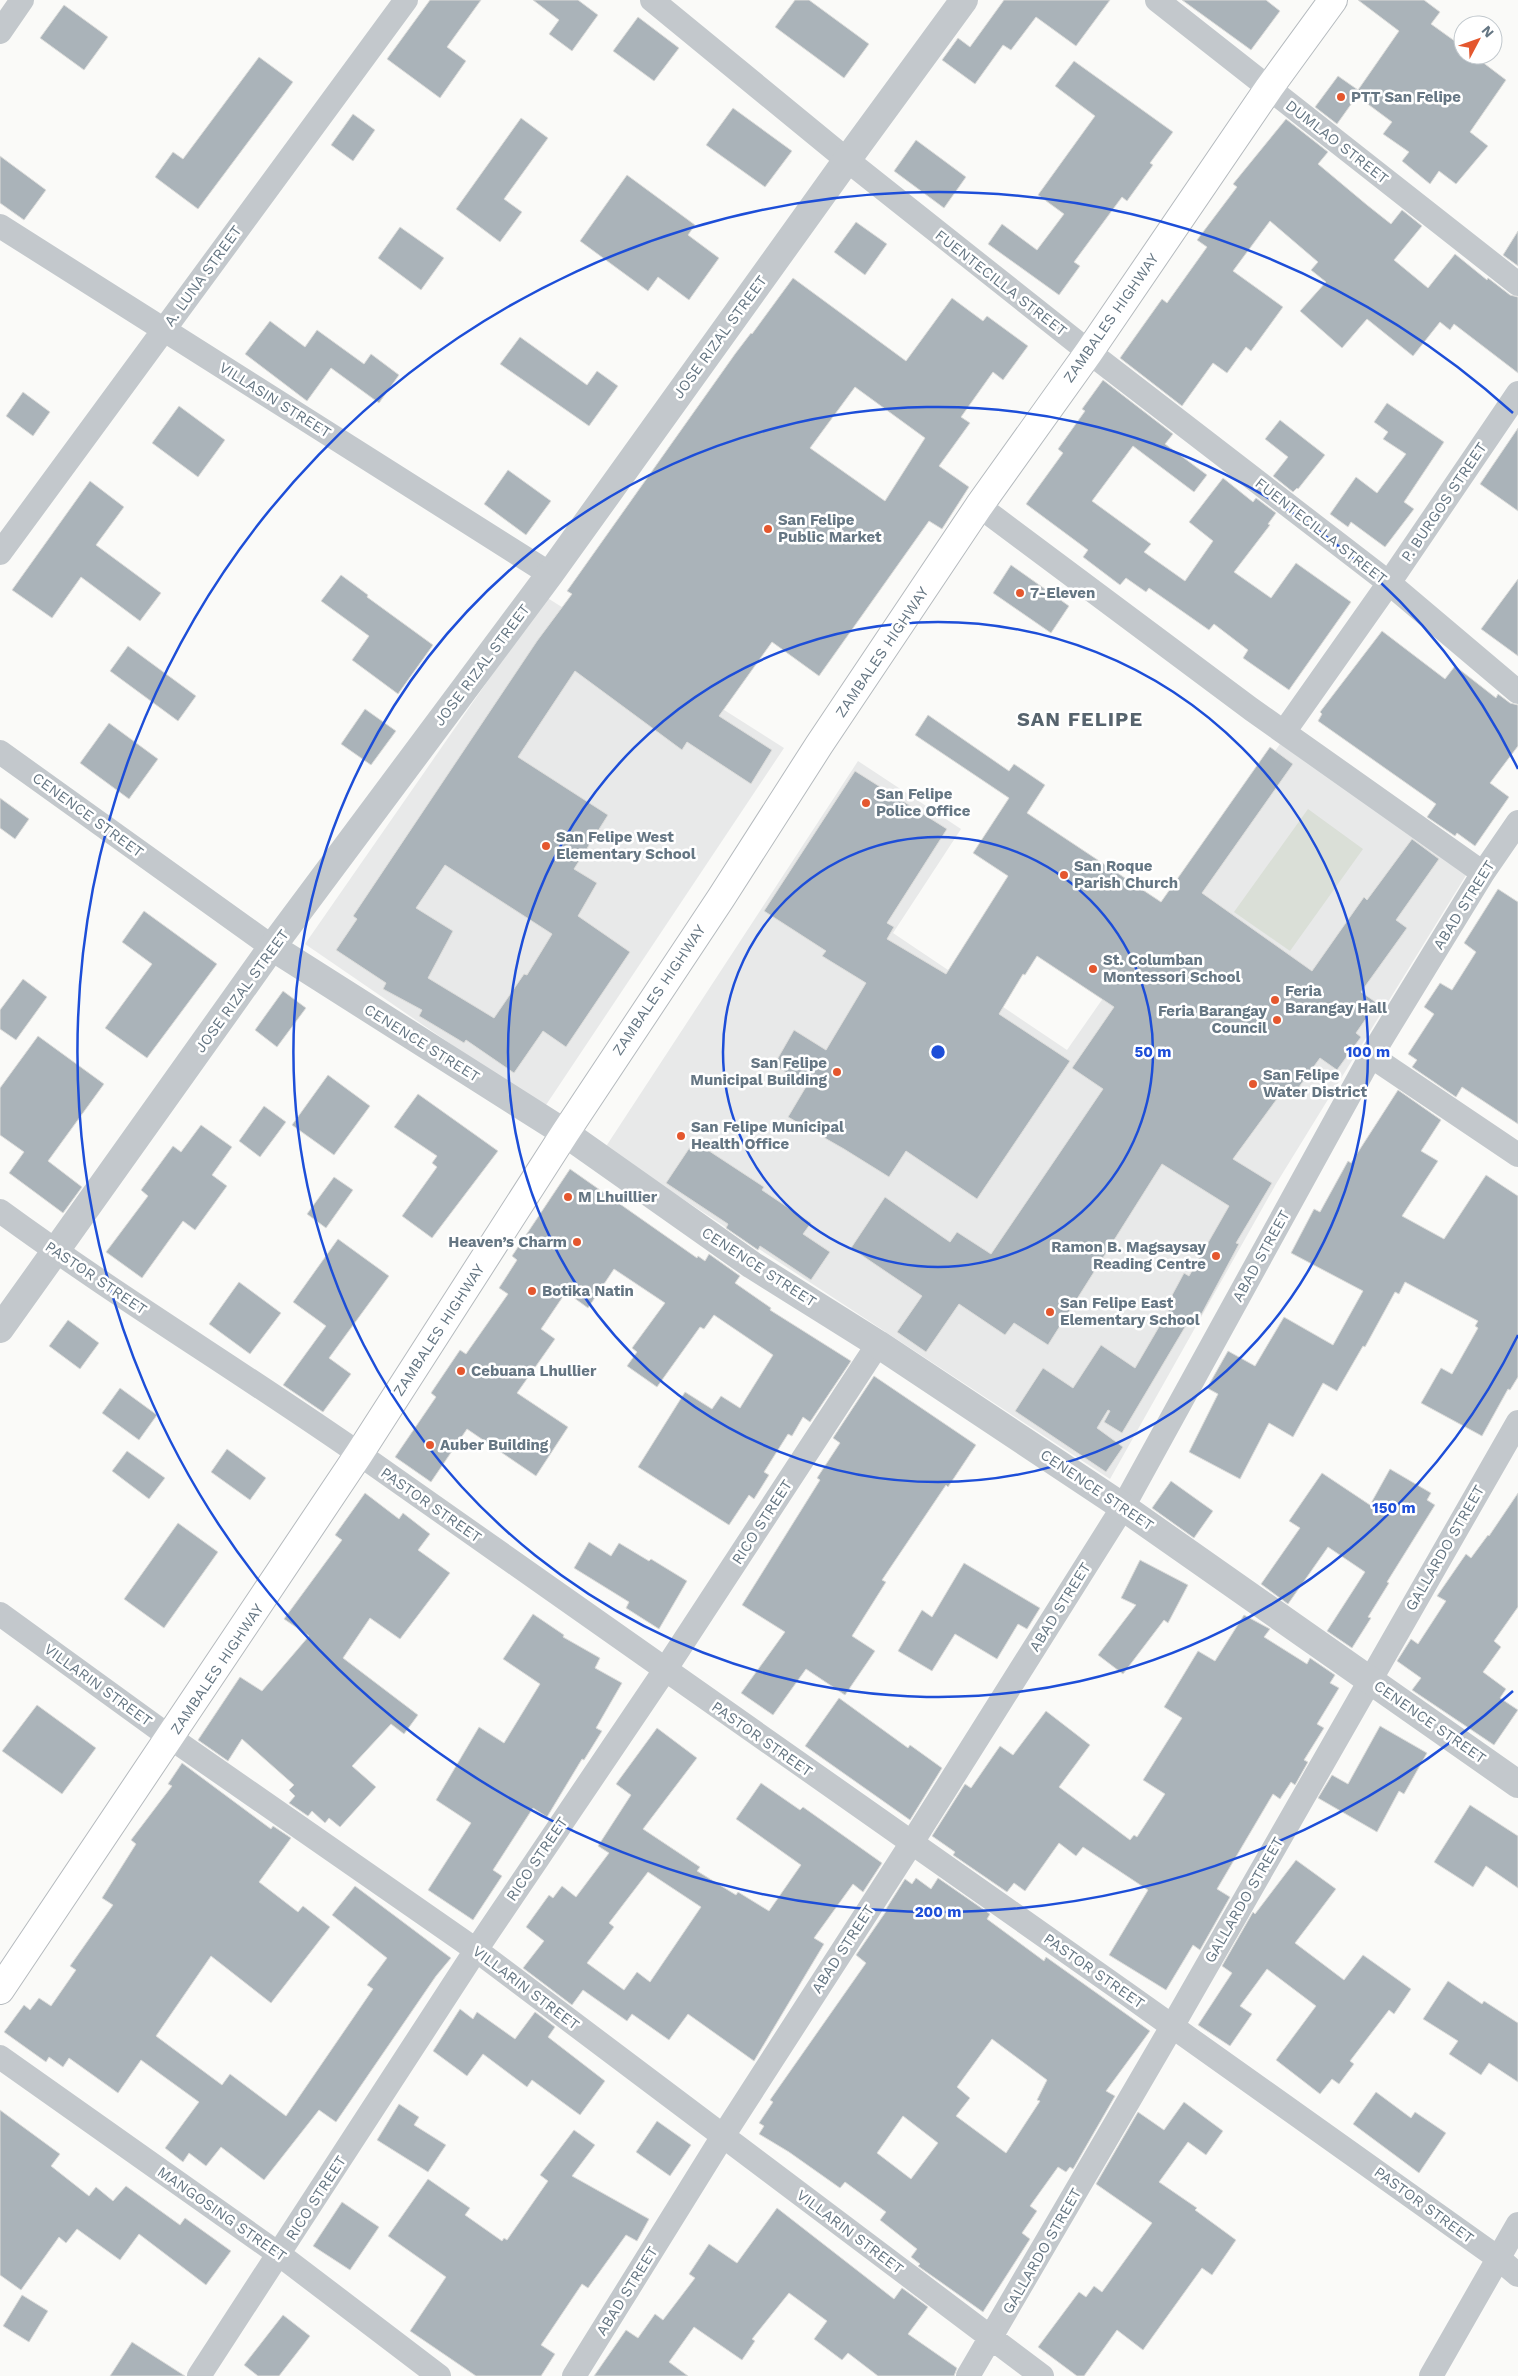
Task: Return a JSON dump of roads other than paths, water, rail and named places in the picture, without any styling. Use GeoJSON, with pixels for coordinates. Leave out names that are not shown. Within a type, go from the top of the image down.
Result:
{"type":"FeatureCollection","features":[{"type":"Feature","properties":{"kind":"main road","name":"ZAMBALES HIGHWAY"},"geometry":{"type":"LineString","coordinates":[[0,1990],[359,1454],[564,1133],[979,506],[1089,352],[1268,88],[1333,0]]}},
{"type":"Feature","properties":{"kind":"street"},"geometry":{"type":"LineString","coordinates":[[0,32],[22,0]]}},
{"type":"Feature","properties":{"kind":"street","name":"A. LUNA STREET"},"geometry":{"type":"LineString","coordinates":[[0,553],[406,0]]}},
{"type":"Feature","properties":{"kind":"street","name":"FUENTECILLA STREET"},"geometry":{"type":"LineString","coordinates":[[652,0],[847,160],[1089,352],[1389,583],[1518,692]]}},
{"type":"Feature","properties":{"kind":"street","name":"JOSE RIZAL STREET"},"geometry":{"type":"LineString","coordinates":[[0,1329],[272,947],[550,574],[964,0]]}},
{"type":"Feature","properties":{"kind":"street","name":"DUMLAO STREET"},"geometry":{"type":"LineString","coordinates":[[1157,0],[1518,284]]}},
{"type":"Feature","properties":{"kind":"street","name":"VILLASIN STREET"},"geometry":{"type":"LineString","coordinates":[[0,226],[550,574]]}},
{"type":"Feature","properties":{"kind":"street","name":"P. BURGOS STREET"},"geometry":{"type":"LineString","coordinates":[[1284,732],[1389,583],[1518,393]]}},
{"type":"Feature","properties":{"kind":"street"},"geometry":{"type":"LineString","coordinates":[[979,506],[1284,732],[1484,873]]}},
{"type":"Feature","properties":{"kind":"street","name":"CENENCE STREET"},"geometry":{"type":"LineString","coordinates":[[0,752],[272,947],[564,1133],[752,1264],[878,1344],[1123,1507],[1518,1784]]}},
{"type":"Feature","properties":{"kind":"street","name":"ABAD STREET"},"geometry":{"type":"LineString","coordinates":[[574,2376],[722,2136],[911,1844],[1123,1507],[1371,1056],[1484,873],[1518,822]]}},
{"type":"Feature","properties":{"kind":"street"},"geometry":{"type":"LineString","coordinates":[[1371,1056],[1518,1155]]}},
{"type":"Feature","properties":{"kind":"street","name":"PASTOR STREET"},"geometry":{"type":"LineString","coordinates":[[0,1211],[56,1252],[359,1454],[911,1844],[1173,2025],[1498,2258],[1518,2275]]}},
{"type":"Feature","properties":{"kind":"street","name":"RICO STREET"},"geometry":{"type":"LineString","coordinates":[[199,2376],[280,2255],[476,1950],[665,1670],[878,1344]]}},
{"type":"Feature","properties":{"kind":"street","name":"GALLARDO STREET"},"geometry":{"type":"LineString","coordinates":[[968,2376],[1173,2025],[1518,1422]]}},
{"type":"Feature","properties":{"kind":"street","name":"VILLARIN STREET"},"geometry":{"type":"LineString","coordinates":[[0,1614],[170,1738],[476,1950],[1042,2376]]}},
{"type":"Feature","properties":{"kind":"street","name":"MANGOSING STREET"},"geometry":{"type":"LineString","coordinates":[[0,2057],[280,2255],[440,2376]]}},
{"type":"Feature","properties":{"kind":"street"},"geometry":{"type":"LineString","coordinates":[[1431,2376],[1518,2224]]}},
{"type":"Feature","properties":{"kind":"place","name":"PTT San Felipe"},"geometry":{"type":"Point","coordinates":[1341,97]}},
{"type":"Feature","properties":{"kind":"place","name":"San Felipe Public Market"},"geometry":{"type":"Point","coordinates":[768,529]}},
{"type":"Feature","properties":{"kind":"place","name":"7-Eleven"},"geometry":{"type":"Point","coordinates":[1020,593]}},
{"type":"Feature","properties":{"kind":"place","name":"San Felipe Police Office"},"geometry":{"type":"Point","coordinates":[866,803]}},
{"type":"Feature","properties":{"kind":"place","name":"San Felipe West Elementary School"},"geometry":{"type":"Point","coordinates":[546,846]}},
{"type":"Feature","properties":{"kind":"place","name":"San Roque Parish Church"},"geometry":{"type":"Point","coordinates":[1064,875]}},
{"type":"Feature","properties":{"kind":"place","name":"St. Columban Montessori School"},"geometry":{"type":"Point","coordinates":[1093,969]}},
{"type":"Feature","properties":{"kind":"place","name":"Feria Barangay Hall"},"geometry":{"type":"Point","coordinates":[1275,1000]}},
{"type":"Feature","properties":{"kind":"place","name":"Feria Barangay Council"},"geometry":{"type":"Point","coordinates":[1277,1020]}},
{"type":"Feature","properties":{"kind":"place","name":"San Felipe Municipal Building"},"geometry":{"type":"Point","coordinates":[837,1072]}},
{"type":"Feature","properties":{"kind":"place","name":"San Felipe Water District"},"geometry":{"type":"Point","coordinates":[1253,1084]}},
{"type":"Feature","properties":{"kind":"place","name":"San Felipe Municipal Health Office"},"geometry":{"type":"Point","coordinates":[681,1136]}},
{"type":"Feature","properties":{"kind":"place","name":"M Lhuillier"},"geometry":{"type":"Point","coordinates":[568,1197]}},
{"type":"Feature","properties":{"kind":"place","name":"Heaven’s Charm"},"geometry":{"type":"Point","coordinates":[577,1242]}},
{"type":"Feature","properties":{"kind":"place","name":"Ramon B. Magsaysay Reading Centre"},"geometry":{"type":"Point","coordinates":[1216,1256]}},
{"type":"Feature","properties":{"kind":"place","name":"Botika Natin"},"geometry":{"type":"Point","coordinates":[532,1291]}},
{"type":"Feature","properties":{"kind":"place","name":"San Felipe East Elementary School"},"geometry":{"type":"Point","coordinates":[1050,1312]}},
{"type":"Feature","properties":{"kind":"place","name":"Cebuana Lhullier"},"geometry":{"type":"Point","coordinates":[461,1371]}},
{"type":"Feature","properties":{"kind":"place","name":"Auber Building"},"geometry":{"type":"Point","coordinates":[430,1445]}},
{"type":"Feature","properties":{"kind":"district","name":"SAN FELIPE"},"geometry":{"type":"Point","coordinates":[1080,719]}}]}
